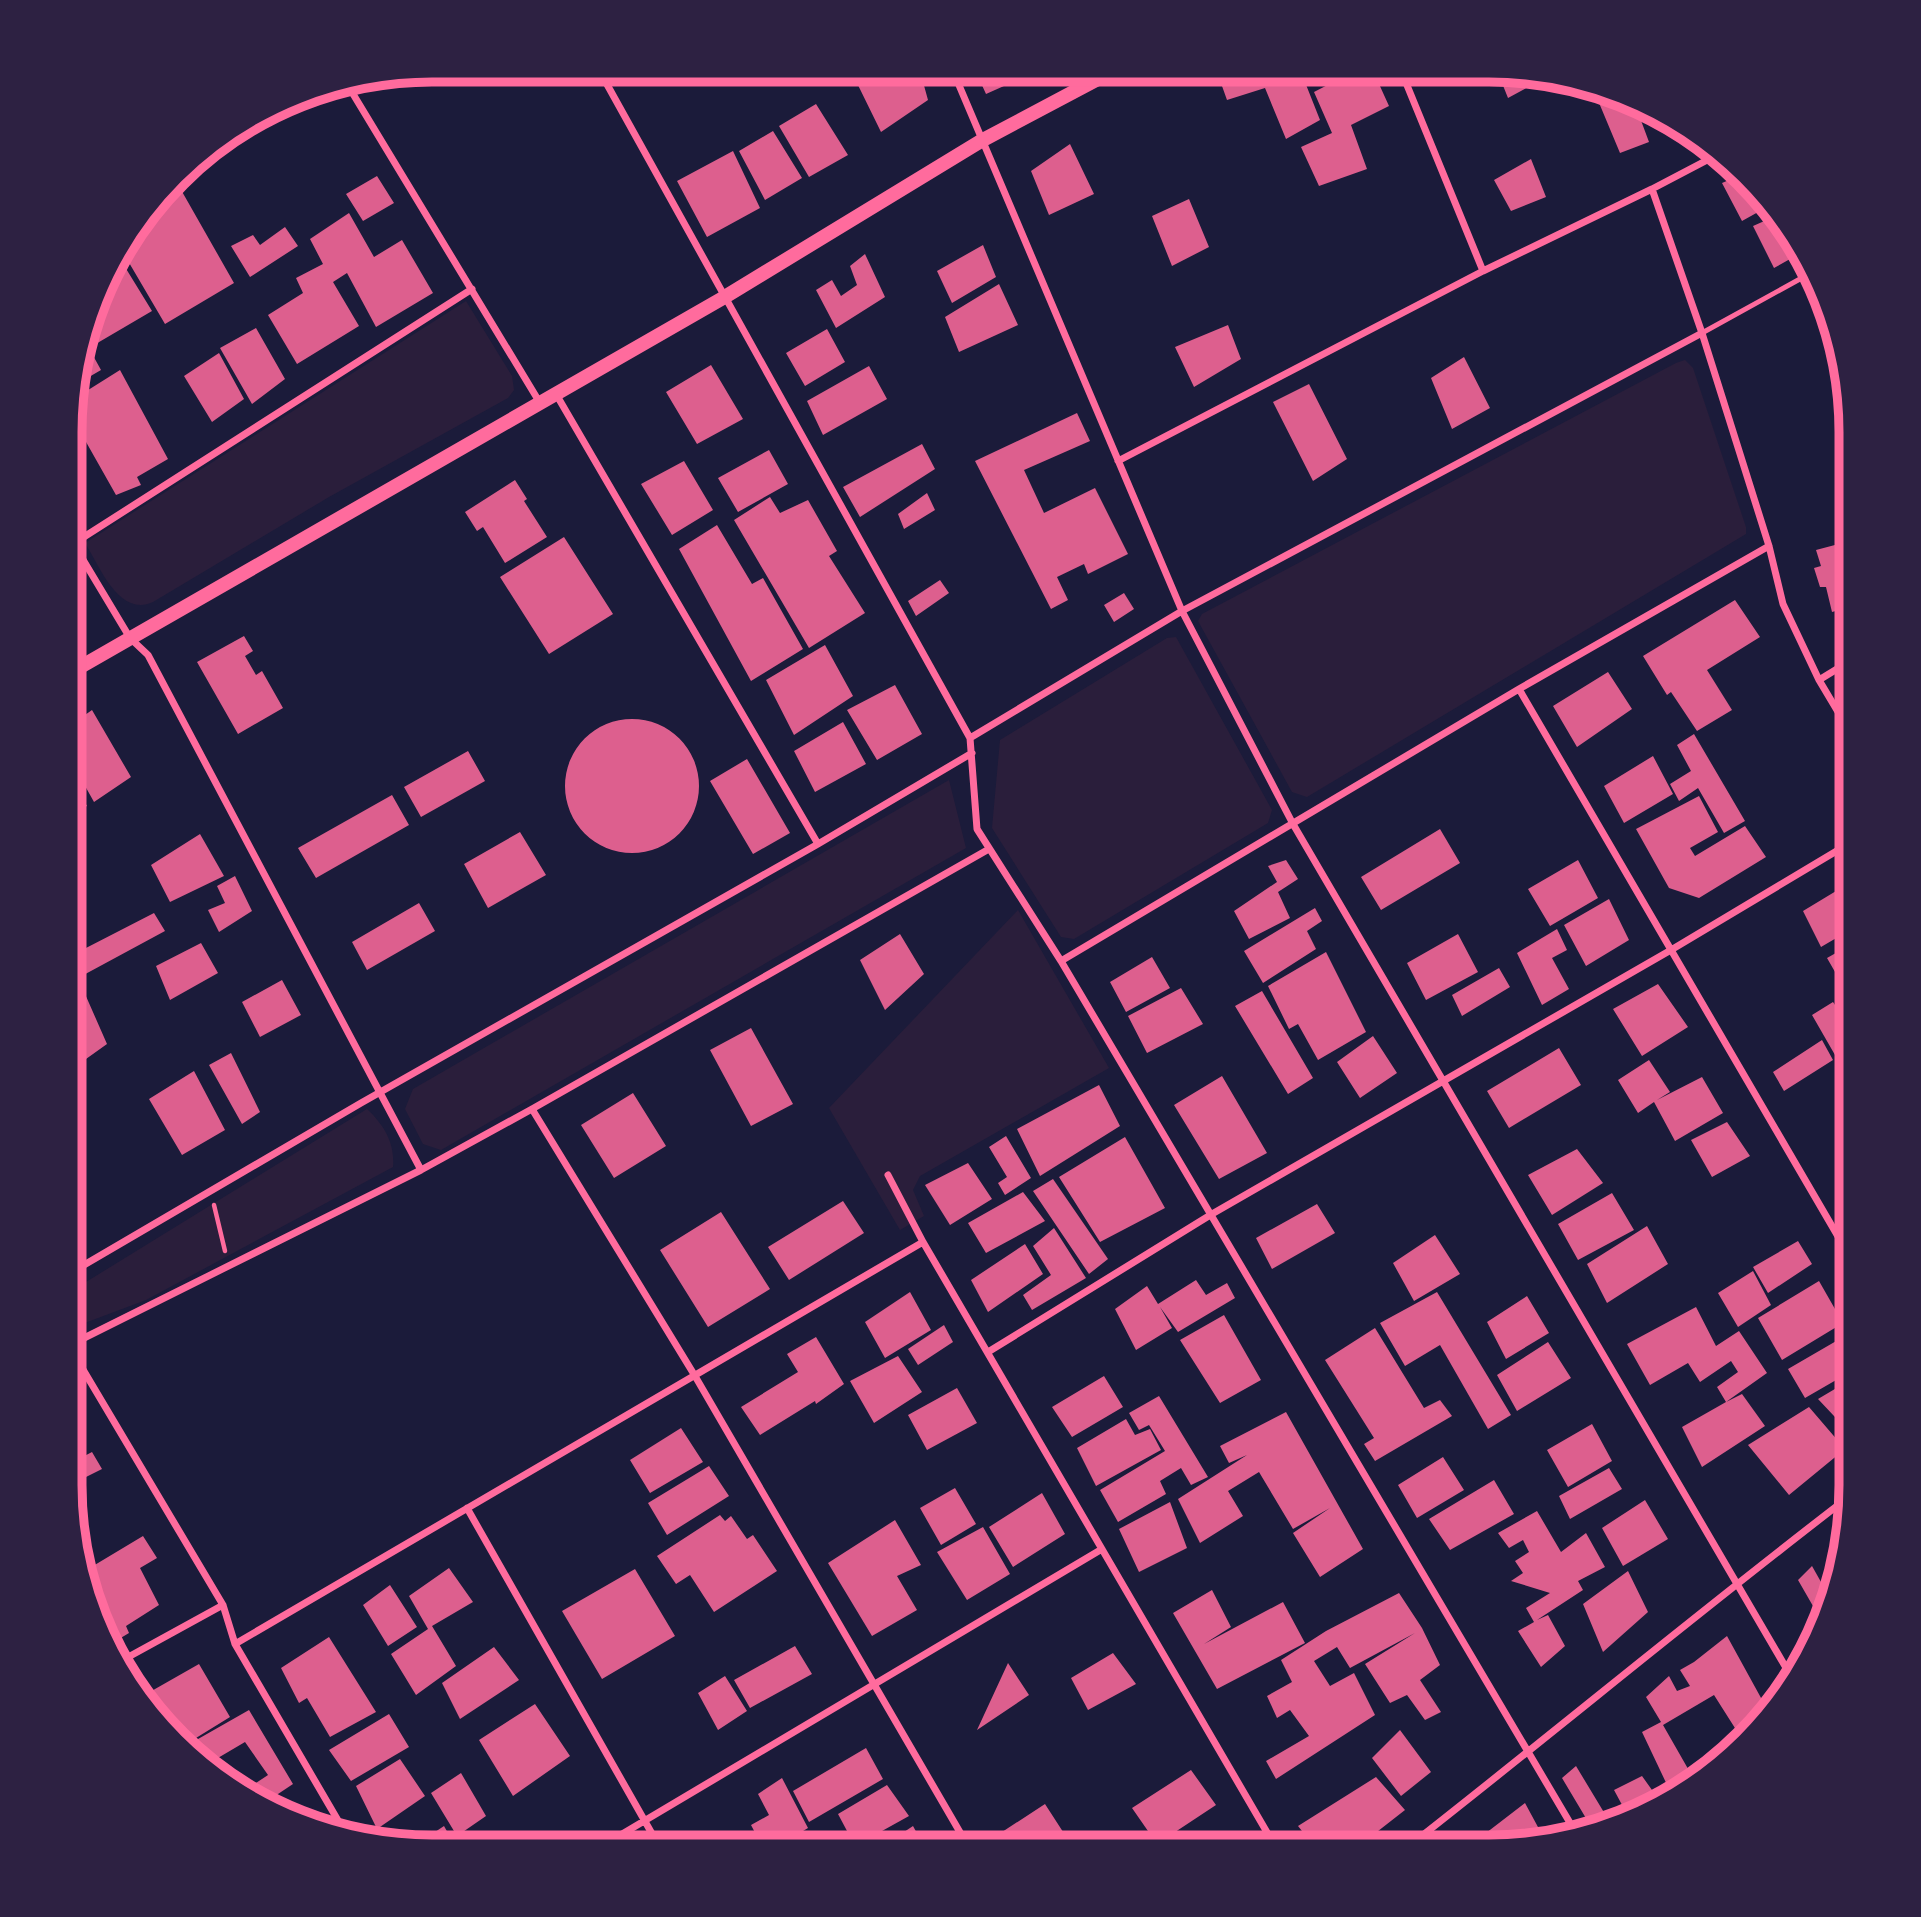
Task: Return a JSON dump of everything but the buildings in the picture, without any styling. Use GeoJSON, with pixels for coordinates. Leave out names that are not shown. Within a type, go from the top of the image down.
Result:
{"type":"FeatureCollection","features":[{"type":"Feature","properties":{"kind":"main road"},"geometry":{"type":"LineString","coordinates":[[82,666],[723,298],[981,141],[1092,82]]}},
{"type":"Feature","properties":{"kind":"street"},"geometry":{"type":"LineString","coordinates":[[605,82],[970,738],[976,829],[1061,961],[1571,1825]]}},
{"type":"Feature","properties":{"kind":"street"},"geometry":{"type":"LineString","coordinates":[[957,82],[1182,611],[1293,824],[1787,1669]]}},
{"type":"Feature","properties":{"kind":"street"},"geometry":{"type":"LineString","coordinates":[[1406,82],[1483,271]]}},
{"type":"Feature","properties":{"kind":"street"},"geometry":{"type":"LineString","coordinates":[[351,92],[540,402]]}},
{"type":"Feature","properties":{"kind":"street"},"geometry":{"type":"LineString","coordinates":[[1118,461],[1483,271],[1708,160]]}},
{"type":"Feature","properties":{"kind":"street"},"geometry":{"type":"LineString","coordinates":[[1652,189],[1702,333],[1769,546],[1783,604],[1819,680],[1839,714]]}},
{"type":"Feature","properties":{"kind":"street"},"geometry":{"type":"LineString","coordinates":[[82,538],[472,289]]}},
{"type":"Feature","properties":{"kind":"street"},"geometry":{"type":"LineString","coordinates":[[970,738],[1182,611],[1702,333]]}},
{"type":"Feature","properties":{"kind":"street"},"geometry":{"type":"LineString","coordinates":[[556,393],[818,844]]}},
{"type":"Feature","properties":{"kind":"street"},"geometry":{"type":"LineString","coordinates":[[1061,961],[1519,689],[1769,546]]}},
{"type":"Feature","properties":{"kind":"street"},"geometry":{"type":"LineString","coordinates":[[82,558],[130,638],[148,655],[421,1170]]}},
{"type":"Feature","properties":{"kind":"street"},"geometry":{"type":"LineString","coordinates":[[1819,680],[1839,667]]}},
{"type":"Feature","properties":{"kind":"street"},"geometry":{"type":"LineString","coordinates":[[1519,689],[1839,1238]]}},
{"type":"Feature","properties":{"kind":"street"},"geometry":{"type":"LineString","coordinates":[[82,1266],[972,753]]}},
{"type":"Feature","properties":{"kind":"street"},"geometry":{"type":"LineString","coordinates":[[82,1339],[421,1170],[989,849]]}},
{"type":"Feature","properties":{"kind":"street"},"geometry":{"type":"LineString","coordinates":[[988,1352],[1212,1214],[1671,950],[1839,850]]}},
{"type":"Feature","properties":{"kind":"street"},"geometry":{"type":"LineString","coordinates":[[532,1109],[695,1376],[962,1835]]}},
{"type":"Feature","properties":{"kind":"street"},"geometry":{"type":"LineString","coordinates":[[888,1175],[923,1242],[1269,1835]]}},
{"type":"Feature","properties":{"kind":"street"},"geometry":{"type":"LineString","coordinates":[[235,1644],[923,1242]]}},
{"type":"Feature","properties":{"kind":"street"},"geometry":{"type":"LineString","coordinates":[[82,1368],[223,1605],[235,1644],[339,1822]]}},
{"type":"Feature","properties":{"kind":"street"},"geometry":{"type":"LineString","coordinates":[[1423,1835],[1737,1582],[1838,1505]]}},
{"type":"Feature","properties":{"kind":"street"},"geometry":{"type":"LineString","coordinates":[[467,1508],[652,1835]]}},
{"type":"Feature","properties":{"kind":"street"},"geometry":{"type":"LineString","coordinates":[[620,1835],[1102,1549]]}},
{"type":"Feature","properties":{"kind":"street"},"geometry":{"type":"LineString","coordinates":[[128,1657],[223,1605]]}},
{"type":"Feature","properties":{"kind":"lane"},"geometry":{"type":"LineString","coordinates":[[1702,333],[1803,277]]}},
{"type":"Feature","properties":{"kind":"path"},"geometry":{"type":"LineString","coordinates":[[211,1191],[228,1266]]}},
{"type":"Feature","properties":{"kind":"shaded area"},"geometry":{"type":"Polygon","coordinates":[[[466,301],[512,376],[514,390],[508,398],[329,497],[153,602],[141,605],[130,603],[112,587],[85,543],[466,301]]]}},
{"type":"Feature","properties":{"kind":"shaded area"},"geometry":{"type":"Polygon","coordinates":[[[1685,360],[1693,368],[1746,527],[1746,534],[1307,797],[1292,792],[1198,621],[1202,614],[1685,360]]]}},
{"type":"Feature","properties":{"kind":"shaded area"},"geometry":{"type":"Polygon","coordinates":[[[1176,637],[1272,810],[1268,823],[1074,939],[1061,937],[992,828],[1000,740],[1167,638],[1176,637]]]}},
{"type":"Feature","properties":{"kind":"shaded area"},"geometry":{"type":"Polygon","coordinates":[[[949,780],[966,848],[441,1150],[423,1144],[405,1109],[413,1089],[949,780]]]}},
{"type":"Feature","properties":{"kind":"shaded area"},"geometry":{"type":"Polygon","coordinates":[[[1018,910],[1109,1068],[920,1176],[913,1190],[924,1216],[900,1230],[829,1108],[1018,910]]]}},
{"type":"Feature","properties":{"kind":"shaded area"},"geometry":{"type":"Polygon","coordinates":[[[367,1109],[379,1121],[387,1135],[392,1150],[393,1167],[146,1300],[82,1324],[82,1284],[367,1109]]]}}]}
